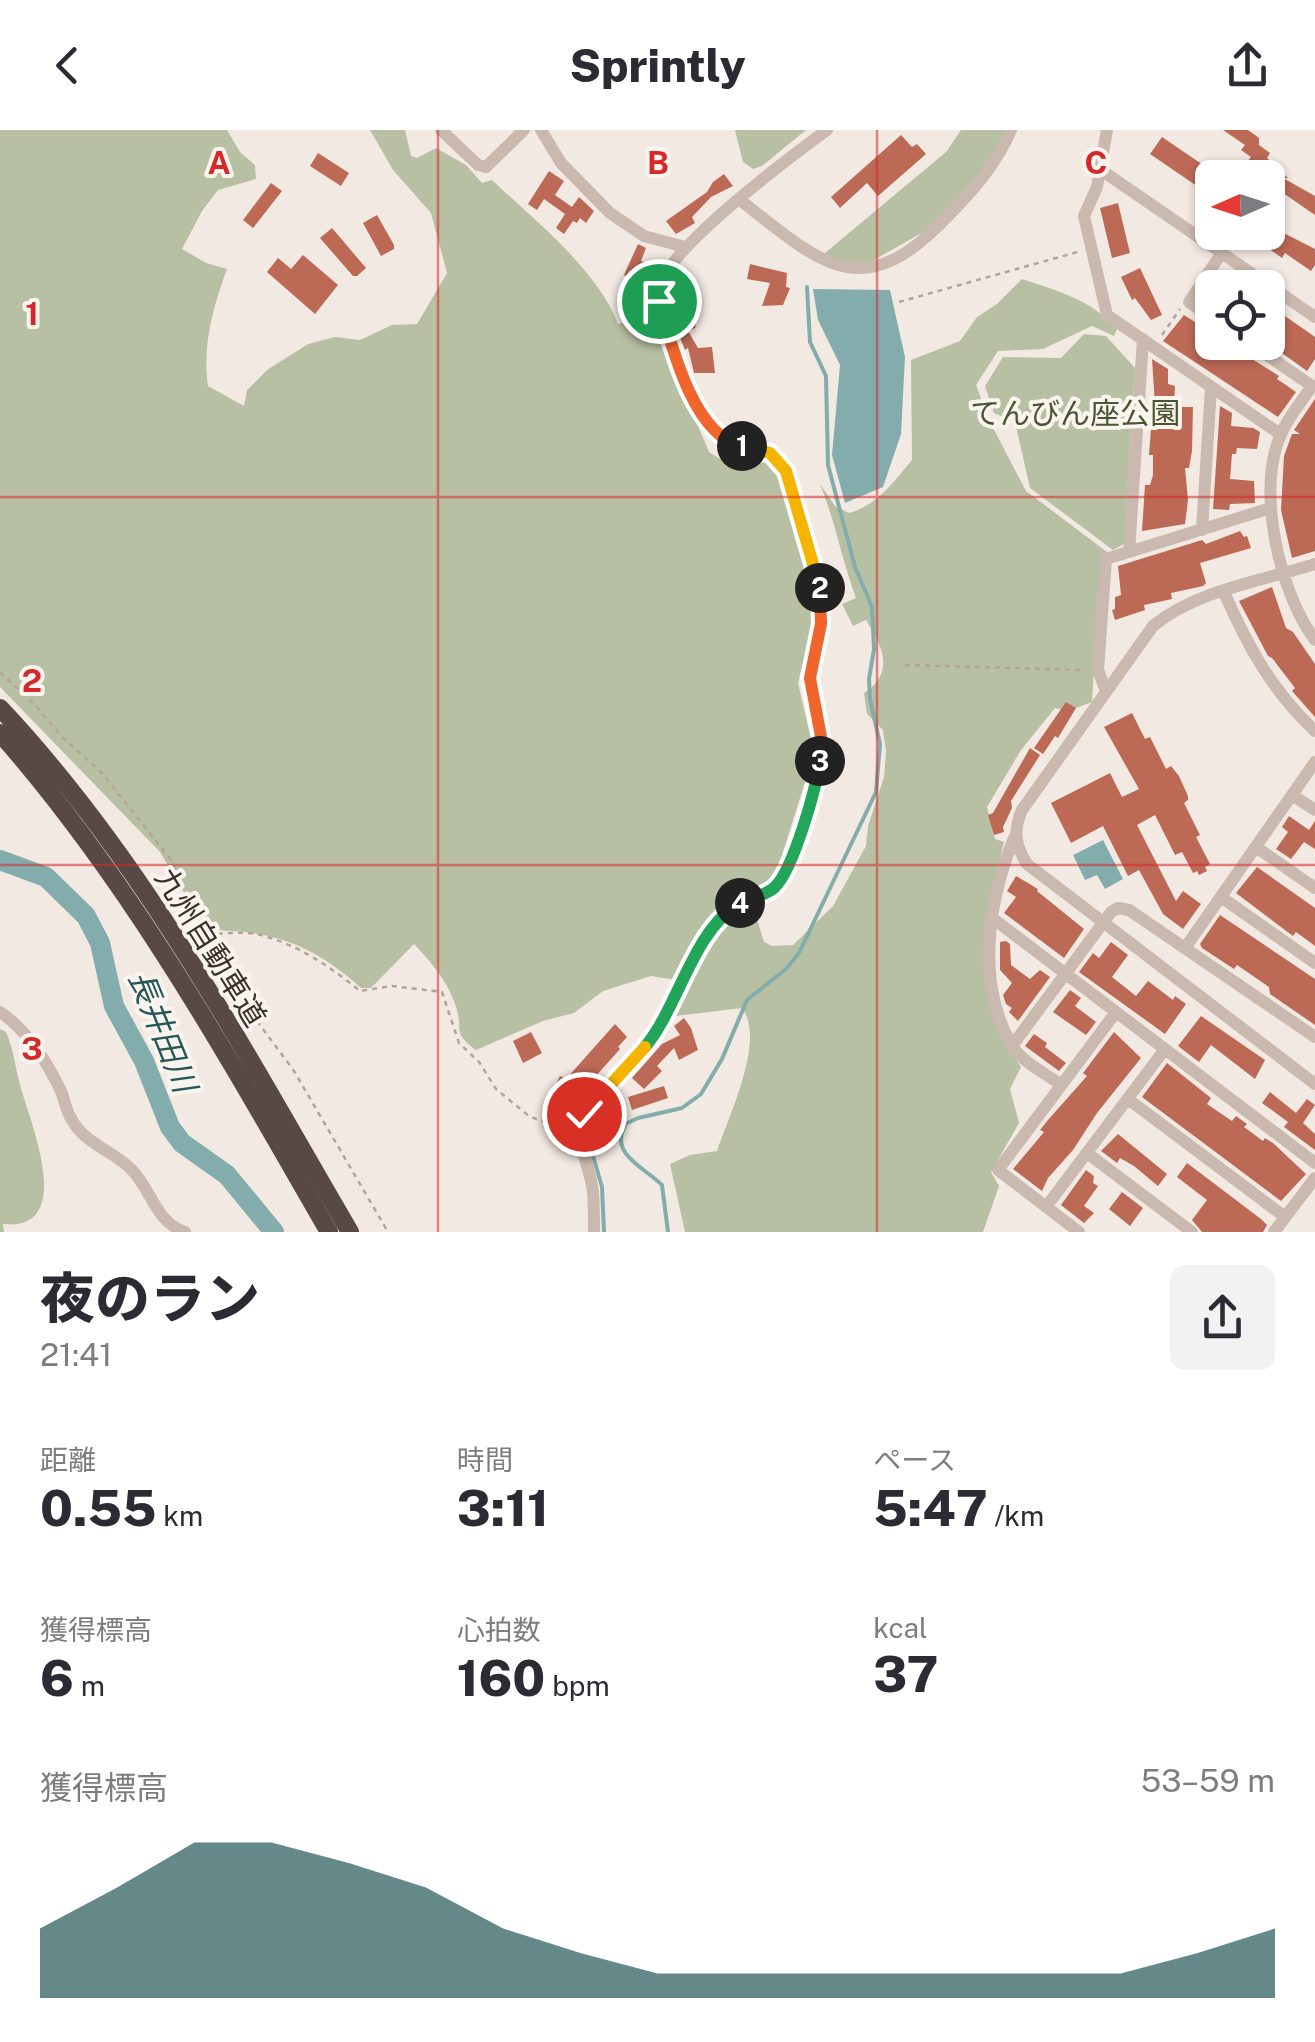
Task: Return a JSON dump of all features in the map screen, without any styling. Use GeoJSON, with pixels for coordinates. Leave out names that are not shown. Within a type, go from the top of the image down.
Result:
{"type":"FeatureCollection","features":[{"type":"Feature","properties":{"kind":"highway","name":"九州自動車道"},"geometry":{"type":"LineString","coordinates":[[0,708],[45,756],[114,844],[222,1014],[350,1232]]}},
{"type":"Feature","properties":{"kind":"highway","name":"九州自動車道"},"geometry":{"type":"LineString","coordinates":[[0,733],[98,854],[146,923],[329,1232]]}},
{"type":"Feature","properties":{"kind":"street"},"geometry":{"type":"LineString","coordinates":[[442,130],[478,165],[486,167],[524,130]]}},
{"type":"Feature","properties":{"kind":"street"},"geometry":{"type":"LineString","coordinates":[[541,130],[561,163],[610,214],[644,236],[685,248]]}},
{"type":"Feature","properties":{"kind":"street"},"geometry":{"type":"LineString","coordinates":[[594,1232],[592,1189],[580,1137],[584,1114],[659,1030],[715,922],[733,907],[770,892],[778,884],[806,813],[821,757],[822,742],[810,678],[821,624],[820,590],[786,471],[770,453],[722,439],[702,418],[666,326],[659,289],[685,248],[827,130]]}},
{"type":"Feature","properties":{"kind":"street"},"geometry":{"type":"LineString","coordinates":[[740,200],[816,256],[848,267],[880,267],[912,250],[937,228],[986,176],[1012,130]]}},
{"type":"Feature","properties":{"kind":"street"},"geometry":{"type":"LineString","coordinates":[[1108,130],[1101,170],[1084,216],[1107,316],[1280,434]]}},
{"type":"Feature","properties":{"kind":"street"},"geometry":{"type":"LineString","coordinates":[[1101,170],[1315,317]]}},
{"type":"Feature","properties":{"kind":"street"},"geometry":{"type":"LineString","coordinates":[[1195,306],[1189,302],[1222,254]]}},
{"type":"Feature","properties":{"kind":"street"},"geometry":{"type":"LineString","coordinates":[[1128,552],[1149,343]]}},
{"type":"Feature","properties":{"kind":"street"},"geometry":{"type":"LineString","coordinates":[[1274,360],[1312,386],[1280,434],[1273,468],[1272,508],[1283,574],[1300,616],[1315,640]]}},
{"type":"Feature","properties":{"kind":"street"},"geometry":{"type":"LineString","coordinates":[[1202,530],[1211,387]]}},
{"type":"Feature","properties":{"kind":"street"},"geometry":{"type":"LineString","coordinates":[[1106,691],[1098,670],[1106,559],[1272,508]]}},
{"type":"Feature","properties":{"kind":"street"},"geometry":{"type":"LineString","coordinates":[[1062,1085],[1012,1046],[994,1001],[988,930],[1022,810],[1141,641],[1171,611],[1315,564]]}},
{"type":"Feature","properties":{"kind":"street"},"geometry":{"type":"LineString","coordinates":[[1224,592],[1260,667],[1315,731]]}},
{"type":"Feature","properties":{"kind":"street"},"geometry":{"type":"LineString","coordinates":[[1185,948],[1315,762]]}},
{"type":"Feature","properties":{"kind":"street"},"geometry":{"type":"LineString","coordinates":[[1292,795],[1315,810]]}},
{"type":"Feature","properties":{"kind":"street"},"geometry":{"type":"LineString","coordinates":[[1015,836],[1027,864],[1315,1084]]}},
{"type":"Feature","properties":{"kind":"street"},"geometry":{"type":"LineString","coordinates":[[1256,847],[1315,888]]}},
{"type":"Feature","properties":{"kind":"street"},"geometry":{"type":"LineString","coordinates":[[1220,898],[1315,963]]}},
{"type":"Feature","properties":{"kind":"street"},"geometry":{"type":"LineString","coordinates":[[1012,1046],[1111,912],[1118,908],[1129,910],[1315,1037]]}},
{"type":"Feature","properties":{"kind":"street"},"geometry":{"type":"LineString","coordinates":[[991,918],[1315,1163]]}},
{"type":"Feature","properties":{"kind":"street"},"geometry":{"type":"LineString","coordinates":[[0,1012],[27,1037],[51,1072],[79,1131],[130,1168],[146,1187],[162,1218],[185,1232]]}},
{"type":"Feature","properties":{"kind":"street"},"geometry":{"type":"LineString","coordinates":[[1079,1232],[998,1170],[1116,1012]]}},
{"type":"Feature","properties":{"kind":"street"},"geometry":{"type":"LineString","coordinates":[[1046,1207],[1165,1049]]}},
{"type":"Feature","properties":{"kind":"street"},"geometry":{"type":"LineString","coordinates":[[1128,1099],[1285,1217]]}},
{"type":"Feature","properties":{"kind":"street"},"geometry":{"type":"LineString","coordinates":[[1087,1152],[1192,1232]]}},
{"type":"Feature","properties":{"kind":"street"},"geometry":{"type":"LineString","coordinates":[[1274,1232],[1315,1178]]}},
{"type":"Feature","properties":{"kind":"path"},"geometry":{"type":"LineString","coordinates":[[900,302],[1090,249]]}},
{"type":"Feature","properties":{"kind":"path"},"geometry":{"type":"LineString","coordinates":[[1149,343],[1189,302]]}},
{"type":"Feature","properties":{"kind":"path"},"geometry":{"type":"LineString","coordinates":[[905,665],[1098,670]]}},
{"type":"Feature","properties":{"kind":"path"},"geometry":{"type":"LineString","coordinates":[[0,672],[102,773],[171,860],[205,934],[206,952],[294,1071],[388,1232]]}},
{"type":"Feature","properties":{"kind":"path"},"geometry":{"type":"LineString","coordinates":[[205,934],[249,933],[283,942],[337,972],[360,991],[392,986],[442,992],[459,1042],[479,1062],[496,1089],[529,1116],[580,1137]]}},
{"type":"Feature","properties":{"kind":"green space"},"geometry":{"type":"Polygon","coordinates":[[[0,130],[227,130],[240,152],[255,165],[256,179],[218,190],[182,249],[206,263],[227,269],[210,327],[206,356],[208,386],[244,406],[247,390],[267,370],[308,344],[335,337],[360,340],[392,325],[417,324],[447,273],[431,213],[393,170],[370,130],[405,130],[411,156],[417,158],[436,148],[466,165],[482,183],[492,180],[580,265],[618,324],[643,317],[656,324],[709,452],[726,461],[775,465],[811,588],[814,616],[798,683],[812,760],[777,871],[764,886],[735,897],[711,917],[676,980],[651,976],[603,991],[574,1013],[543,1021],[476,1050],[461,1035],[454,1000],[445,983],[414,944],[371,988],[361,988],[325,960],[290,942],[251,933],[206,930],[160,852],[0,687],[0,130]]]}},
{"type":"Feature","properties":{"kind":"green space"},"geometry":{"type":"Polygon","coordinates":[[[735,130],[806,130],[753,169],[743,162],[735,130]]]}},
{"type":"Feature","properties":{"kind":"green space"},"geometry":{"type":"Polygon","coordinates":[[[961,130],[1011,130],[934,226],[865,265],[819,258],[946,152],[961,130]]]}},
{"type":"Feature","properties":{"kind":"green space"},"geometry":{"type":"Polygon","coordinates":[[[1022,279],[1085,304],[1117,329],[1114,336],[1092,326],[1043,349],[998,351],[976,385],[990,422],[1026,491],[1111,555],[1099,590],[1092,702],[1068,711],[1055,708],[1021,750],[987,807],[995,839],[1004,842],[991,897],[988,947],[1005,1043],[1021,1067],[1010,1089],[1019,1123],[991,1172],[999,1186],[983,1232],[685,1232],[670,1164],[690,1155],[717,1151],[743,1078],[750,1039],[742,1008],[676,1016],[677,1008],[706,950],[738,915],[753,906],[764,942],[772,946],[793,945],[833,906],[866,846],[868,826],[884,777],[883,730],[867,714],[864,693],[880,676],[883,658],[866,620],[853,626],[842,604],[856,598],[820,484],[835,506],[849,513],[884,492],[912,460],[911,360],[960,341],[977,317],[1022,279]]]}},
{"type":"Feature","properties":{"kind":"green space","name":"てんびん座公園"},"geometry":{"type":"Polygon","coordinates":[[[1084,334],[1106,336],[1135,368],[1124,544],[1113,550],[1030,488],[1015,422],[994,413],[985,386],[1003,357],[1061,358],[1084,334]]]}},
{"type":"Feature","properties":{"kind":"green space"},"geometry":{"type":"Polygon","coordinates":[[[0,1029],[6,1032],[11,1045],[38,1146],[44,1192],[39,1210],[26,1222],[3,1224],[4,1232],[0,1232],[0,1029]]]}},
{"type":"Feature","properties":{"kind":"water"},"geometry":{"type":"Polygon","coordinates":[[[813,289],[890,290],[905,357],[901,434],[883,487],[845,503],[832,455],[840,365],[818,320],[813,289]]]}},
{"type":"Feature","properties":{"kind":"water"},"geometry":{"type":"Polygon","coordinates":[[[1103,840],[1123,879],[1105,889],[1097,875],[1085,880],[1073,855],[1103,840]]]}},
{"type":"Feature","properties":{"kind":"building"},"geometry":{"type":"Polygon","coordinates":[[[1223,130],[1248,130],[1270,153],[1269,160],[1249,160],[1251,157],[1241,150],[1245,145],[1223,130]]]}},
{"type":"Feature","properties":{"kind":"building"},"geometry":{"type":"Polygon","coordinates":[[[901,135],[926,154],[878,196],[867,183],[840,208],[831,197],[901,135]]]}},
{"type":"Feature","properties":{"kind":"building"},"geometry":{"type":"Polygon","coordinates":[[[1162,137],[1196,160],[1195,185],[1150,154],[1162,137]]]}},
{"type":"Feature","properties":{"kind":"building"},"geometry":{"type":"Polygon","coordinates":[[[318,153],[349,173],[341,186],[310,166],[318,153]]]}},
{"type":"Feature","properties":{"kind":"building"},"geometry":{"type":"Polygon","coordinates":[[[549,171],[564,181],[555,195],[572,207],[579,197],[594,211],[586,223],[580,218],[577,223],[573,221],[564,234],[556,228],[565,214],[544,199],[537,210],[528,204],[549,171]]]}},
{"type":"Feature","properties":{"kind":"building"},"geometry":{"type":"Polygon","coordinates":[[[724,174],[733,186],[711,197],[692,217],[695,223],[676,234],[666,221],[707,192],[724,174]]]}},
{"type":"Feature","properties":{"kind":"building"},"geometry":{"type":"Polygon","coordinates":[[[1285,179],[1315,196],[1315,215],[1285,194],[1285,179]]]}},
{"type":"Feature","properties":{"kind":"building"},"geometry":{"type":"Polygon","coordinates":[[[271,183],[282,191],[253,228],[243,220],[271,183]]]}},
{"type":"Feature","properties":{"kind":"building"},"geometry":{"type":"Polygon","coordinates":[[[1118,203],[1130,253],[1112,258],[1100,208],[1118,203]]]}},
{"type":"Feature","properties":{"kind":"building"},"geometry":{"type":"Polygon","coordinates":[[[377,215],[394,245],[394,249],[381,256],[363,223],[377,215]]]}},
{"type":"Feature","properties":{"kind":"building"},"geometry":{"type":"Polygon","coordinates":[[[332,228],[366,268],[357,276],[320,238],[332,228]]]}},
{"type":"Feature","properties":{"kind":"building"},"geometry":{"type":"Polygon","coordinates":[[[1285,234],[1315,249],[1311,271],[1285,253],[1282,258],[1271,250],[1285,250],[1285,234]]]}},
{"type":"Feature","properties":{"kind":"building"},"geometry":{"type":"Polygon","coordinates":[[[638,244],[646,248],[641,261],[649,264],[640,283],[624,275],[638,244]]]}},
{"type":"Feature","properties":{"kind":"building"},"geometry":{"type":"Polygon","coordinates":[[[303,255],[338,285],[315,314],[267,272],[278,258],[291,269],[303,255]]]}},
{"type":"Feature","properties":{"kind":"building"},"geometry":{"type":"Polygon","coordinates":[[[750,264],[787,273],[786,287],[790,288],[783,305],[762,306],[770,283],[747,279],[750,264]]]}},
{"type":"Feature","properties":{"kind":"building"},"geometry":{"type":"Polygon","coordinates":[[[1140,268],[1162,315],[1151,320],[1135,298],[1132,300],[1121,277],[1140,268]]]}},
{"type":"Feature","properties":{"kind":"building"},"geometry":{"type":"Polygon","coordinates":[[[690,308],[696,323],[688,331],[698,348],[712,347],[715,373],[694,373],[688,348],[685,350],[681,340],[673,314],[690,308]]]}},
{"type":"Feature","properties":{"kind":"building"},"geometry":{"type":"Polygon","coordinates":[[[1184,315],[1195,322],[1195,360],[1254,360],[1296,392],[1278,417],[1163,341],[1184,315]]]}},
{"type":"Feature","properties":{"kind":"building"},"geometry":{"type":"Polygon","coordinates":[[[1285,316],[1315,337],[1315,359],[1307,371],[1285,355],[1285,316]]]}},
{"type":"Feature","properties":{"kind":"building"},"geometry":{"type":"Polygon","coordinates":[[[1152,359],[1168,369],[1168,384],[1175,386],[1174,407],[1193,407],[1192,451],[1189,468],[1185,468],[1185,524],[1142,531],[1145,485],[1150,485],[1153,475],[1153,455],[1149,455],[1149,405],[1155,405],[1152,359]]]}},
{"type":"Feature","properties":{"kind":"building"},"geometry":{"type":"Polygon","coordinates":[[[1315,399],[1315,551],[1292,558],[1281,510],[1284,456],[1292,434],[1300,434],[1294,430],[1315,399]]]}},
{"type":"Feature","properties":{"kind":"building"},"geometry":{"type":"Polygon","coordinates":[[[1220,406],[1232,413],[1231,426],[1260,432],[1257,449],[1237,448],[1236,454],[1232,454],[1230,479],[1254,481],[1255,503],[1230,504],[1229,510],[1213,509],[1220,406]]]}},
{"type":"Feature","properties":{"kind":"building"},"geometry":{"type":"Polygon","coordinates":[[[1240,531],[1247,536],[1251,548],[1200,563],[1206,583],[1203,586],[1171,593],[1172,599],[1144,605],[1145,610],[1115,620],[1115,597],[1121,595],[1118,566],[1202,540],[1206,544],[1240,531]]]}},
{"type":"Feature","properties":{"kind":"building"},"geometry":{"type":"Polygon","coordinates":[[[1272,587],[1286,628],[1315,664],[1315,717],[1268,656],[1239,601],[1272,587]]]}},
{"type":"Feature","properties":{"kind":"building"},"geometry":{"type":"Polygon","coordinates":[[[1066,702],[1076,708],[1043,754],[1034,748],[1066,702]]]}},
{"type":"Feature","properties":{"kind":"building"},"geometry":{"type":"Polygon","coordinates":[[[1132,713],[1166,769],[1171,766],[1179,776],[1188,796],[1184,803],[1210,864],[1205,867],[1207,871],[1193,873],[1182,852],[1175,855],[1155,815],[1137,825],[1176,901],[1183,891],[1201,904],[1183,929],[1163,914],[1139,870],[1128,876],[1103,826],[1071,843],[1051,803],[1110,773],[1122,797],[1139,789],[1104,727],[1132,713]]]}},
{"type":"Feature","properties":{"kind":"building"},"geometry":{"type":"Polygon","coordinates":[[[1030,748],[1040,755],[1011,801],[1004,832],[994,835],[988,815],[993,813],[1030,748]]]}},
{"type":"Feature","properties":{"kind":"building"},"geometry":{"type":"Polygon","coordinates":[[[1289,816],[1309,830],[1315,821],[1315,849],[1304,842],[1291,859],[1276,849],[1288,832],[1282,827],[1289,816]]]}},
{"type":"Feature","properties":{"kind":"building"},"geometry":{"type":"Polygon","coordinates":[[[1257,867],[1315,908],[1315,946],[1296,932],[1293,936],[1236,893],[1257,867]]]}},
{"type":"Feature","properties":{"kind":"building"},"geometry":{"type":"Polygon","coordinates":[[[1016,876],[1038,889],[1084,929],[1064,958],[1004,913],[1016,897],[1007,891],[1016,876]]]}},
{"type":"Feature","properties":{"kind":"building"},"geometry":{"type":"Polygon","coordinates":[[[1220,915],[1315,979],[1315,1025],[1237,965],[1234,969],[1202,948],[1200,944],[1220,915]]]}},
{"type":"Feature","properties":{"kind":"building"},"geometry":{"type":"Polygon","coordinates":[[[1000,942],[1010,944],[1011,965],[1030,979],[1040,970],[1050,977],[1018,1021],[1009,1012],[1012,1008],[1003,995],[1012,983],[1000,970],[1000,942]]]}},
{"type":"Feature","properties":{"kind":"building"},"geometry":{"type":"Polygon","coordinates":[[[1111,942],[1128,955],[1112,977],[1136,996],[1148,981],[1173,1000],[1175,996],[1186,1004],[1165,1034],[1079,972],[1093,953],[1099,958],[1111,942]]]}},
{"type":"Feature","properties":{"kind":"building"},"geometry":{"type":"Polygon","coordinates":[[[1070,990],[1081,998],[1075,1006],[1096,1022],[1086,1035],[1053,1012],[1070,990]]]}},
{"type":"Feature","properties":{"kind":"building"},"geometry":{"type":"Polygon","coordinates":[[[1201,1016],[1265,1060],[1255,1079],[1211,1045],[1199,1062],[1178,1046],[1201,1016]]]}},
{"type":"Feature","properties":{"kind":"building"},"geometry":{"type":"Polygon","coordinates":[[[684,1018],[698,1050],[679,1060],[674,1048],[657,1066],[662,1071],[644,1089],[632,1078],[662,1044],[680,1035],[674,1026],[684,1018]]]}},
{"type":"Feature","properties":{"kind":"building"},"geometry":{"type":"Polygon","coordinates":[[[615,1024],[627,1037],[620,1049],[579,1095],[573,1090],[565,1105],[550,1098],[560,1076],[566,1079],[615,1024]]]}},
{"type":"Feature","properties":{"kind":"building"},"geometry":{"type":"Polygon","coordinates":[[[531,1032],[542,1053],[523,1063],[513,1041],[531,1032]]]}},
{"type":"Feature","properties":{"kind":"building"},"geometry":{"type":"Polygon","coordinates":[[[1114,1032],[1141,1058],[1042,1191],[1013,1169],[1044,1132],[1040,1130],[1087,1076],[1083,1073],[1114,1032]]]}},
{"type":"Feature","properties":{"kind":"building"},"geometry":{"type":"Polygon","coordinates":[[[1034,1034],[1066,1063],[1059,1071],[1025,1046],[1034,1034]]]}},
{"type":"Feature","properties":{"kind":"building"},"geometry":{"type":"Polygon","coordinates":[[[1167,1063],[1211,1098],[1207,1104],[1232,1121],[1236,1116],[1247,1124],[1244,1127],[1263,1141],[1265,1138],[1273,1143],[1306,1174],[1281,1201],[1142,1097],[1167,1063]]]}},
{"type":"Feature","properties":{"kind":"building"},"geometry":{"type":"Polygon","coordinates":[[[664,1086],[668,1098],[632,1110],[628,1097],[664,1086]]]}},
{"type":"Feature","properties":{"kind":"building"},"geometry":{"type":"Polygon","coordinates":[[[1270,1092],[1296,1113],[1307,1099],[1315,1105],[1303,1123],[1315,1134],[1315,1150],[1284,1127],[1288,1122],[1262,1103],[1270,1092]]]}},
{"type":"Feature","properties":{"kind":"building"},"geometry":{"type":"Polygon","coordinates":[[[1118,1134],[1167,1174],[1158,1186],[1134,1166],[1120,1158],[1117,1163],[1101,1151],[1118,1134]]]}},
{"type":"Feature","properties":{"kind":"building"},"geometry":{"type":"Polygon","coordinates":[[[1187,1163],[1261,1219],[1267,1225],[1263,1232],[1202,1232],[1192,1220],[1207,1200],[1177,1177],[1187,1163]]]}},
{"type":"Feature","properties":{"kind":"building"},"geometry":{"type":"Polygon","coordinates":[[[1086,1170],[1098,1186],[1084,1206],[1094,1213],[1084,1223],[1061,1205],[1086,1170]]]}},
{"type":"Feature","properties":{"kind":"building"},"geometry":{"type":"Polygon","coordinates":[[[1122,1192],[1143,1208],[1130,1226],[1109,1209],[1122,1192]]]}},
{"type":"Feature","properties":{"kind":"waterway"},"geometry":{"type":"LineString","coordinates":[[604,1232],[602,1187],[593,1156],[593,1139],[638,1118],[682,1108],[701,1094],[722,1059],[747,1000],[786,969],[799,953],[876,792],[880,744],[870,699],[872,607],[855,567],[828,465],[826,376],[810,342],[807,287]]}},
{"type":"Feature","properties":{"kind":"waterway","name":"長井田川"},"geometry":{"type":"LineString","coordinates":[[0,860],[46,877],[86,916],[100,943],[114,1006],[144,1061],[170,1127],[182,1143],[227,1175],[274,1232]]}},
{"type":"Feature","properties":{"kind":"waterway"},"geometry":{"type":"LineString","coordinates":[[625,1126],[621,1136],[625,1152],[662,1185],[668,1232]]}},
{"type":"Feature","properties":{"kind":"route"},"geometry":{"type":"LineString","coordinates":[[584,1114],[659,1030],[715,922],[733,907],[770,892],[778,884],[806,813],[821,757],[822,742],[810,678],[821,624],[820,590],[786,471],[770,453],[722,439],[702,418],[659,301]]}}]}
